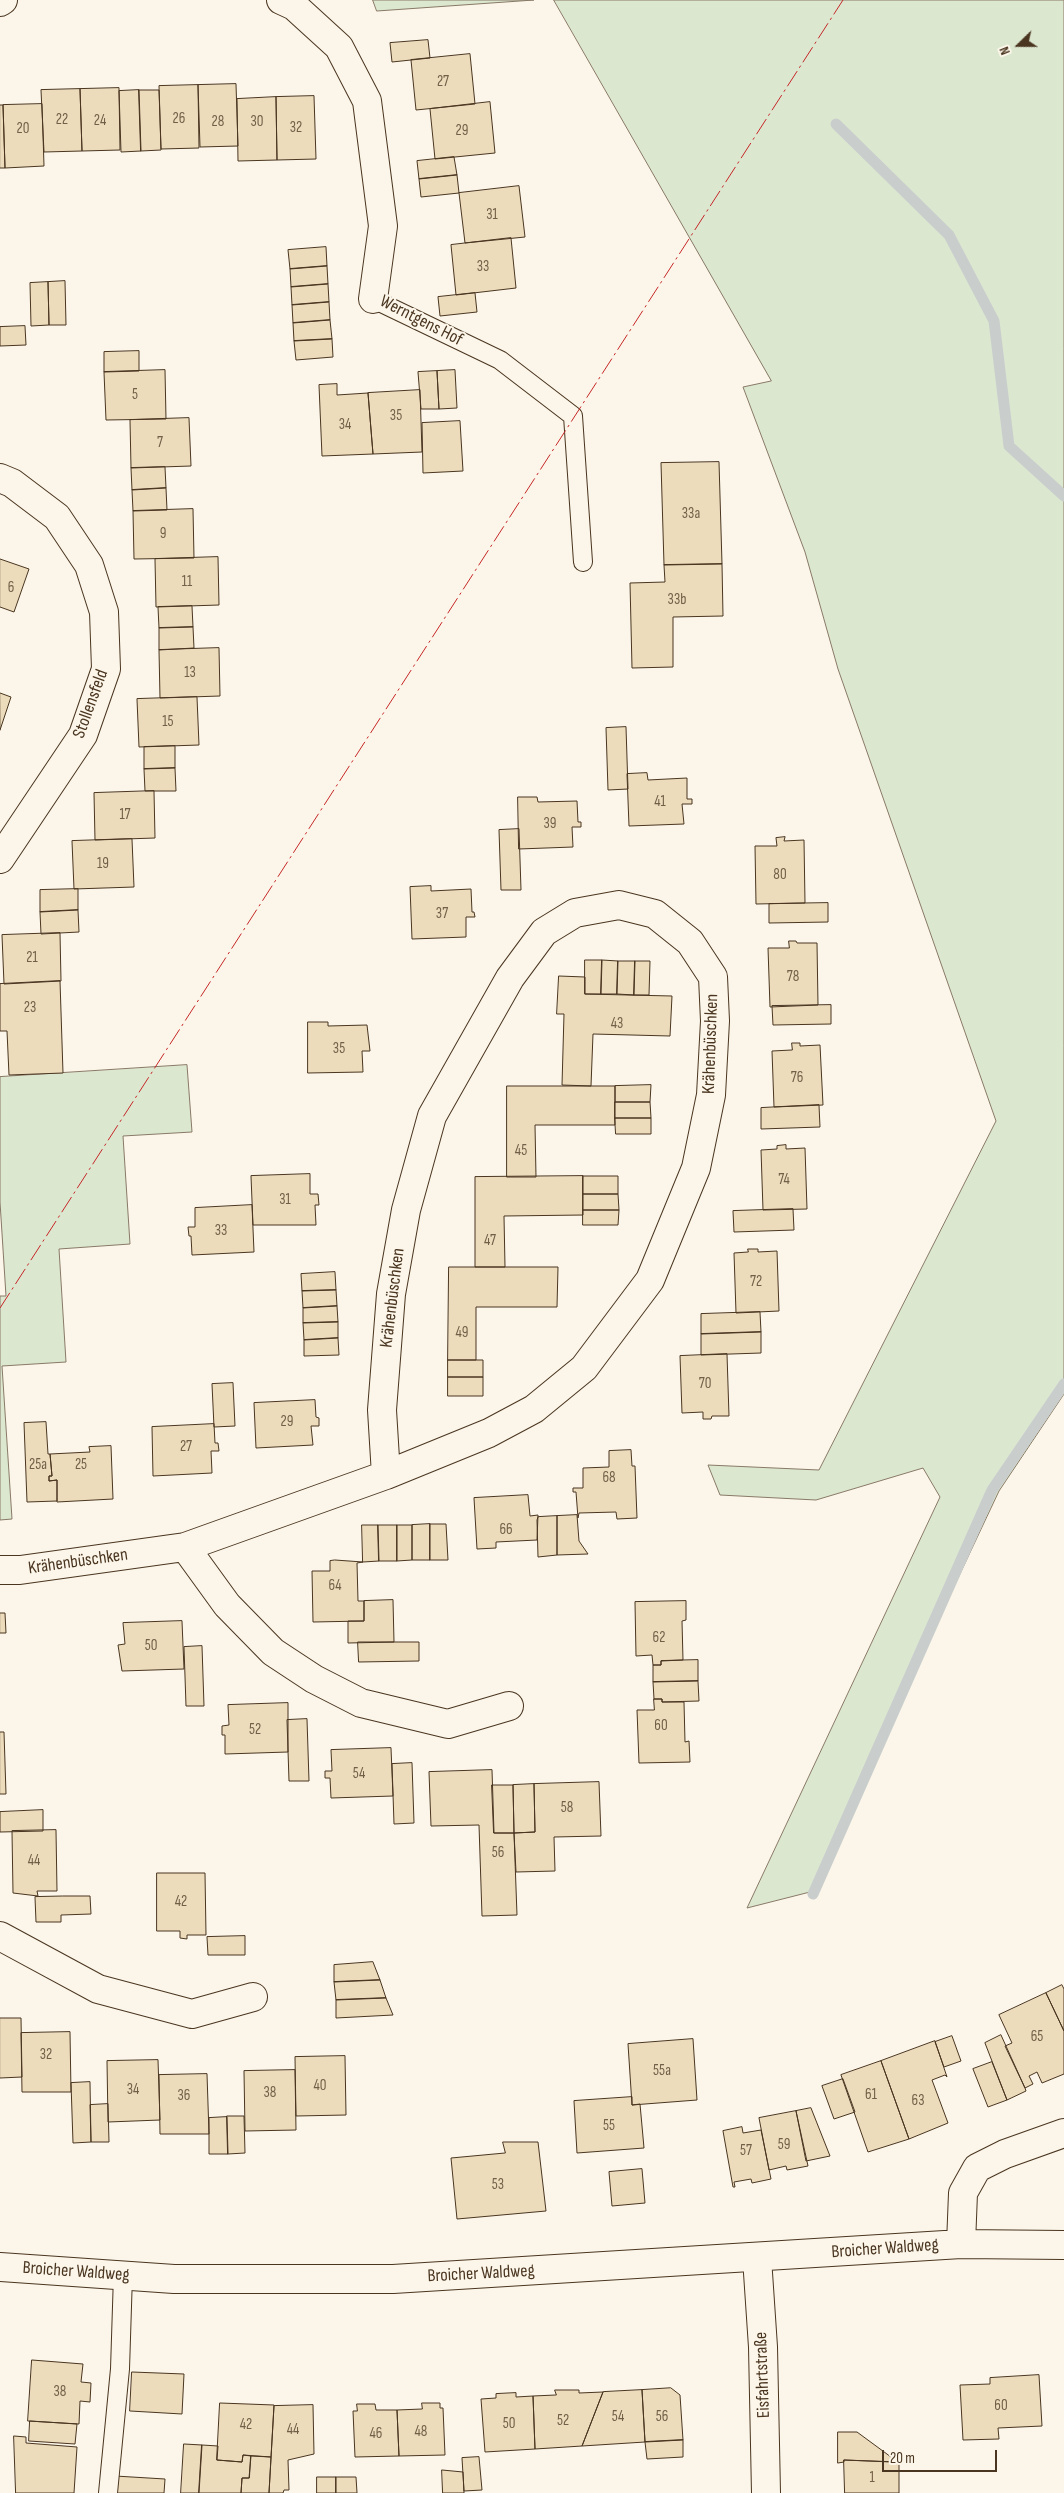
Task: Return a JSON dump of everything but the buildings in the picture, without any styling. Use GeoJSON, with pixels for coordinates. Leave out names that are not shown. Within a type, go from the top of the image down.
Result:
{"type":"FeatureCollection","features":[{"type":"Feature","properties":{"kind":"street","name":"Werntgens Hof"},"geometry":{"type":"LineString","coordinates":[[281,0],[294,6],[339,47],[367,101],[383,226],[373,300]]}},
{"type":"Feature","properties":{"kind":"street","name":"Stollensfeld"},"geometry":{"type":"LineString","coordinates":[[0,478],[12,483],[57,518],[89,565],[104,612],[106,669],[83,735],[0,859]]}},
{"type":"Feature","properties":{"kind":"street","name":"Krähenbüschken"},"geometry":{"type":"LineString","coordinates":[[0,1570],[20,1570],[185,1547],[386,1475],[489,1433],[534,1410],[584,1368],[650,1280],[696,1168],[711,1095],[715,1021],[713,977],[690,942],[655,914],[619,905],[575,913],[544,932],[510,978],[432,1116],[406,1210],[391,1294],[382,1410],[386,1475]]}},
{"type":"Feature","properties":{"kind":"street"},"geometry":{"type":"LineString","coordinates":[[185,1547],[227,1605],[273,1652],[314,1679],[361,1703],[448,1724],[509,1706]]}},
{"type":"Feature","properties":{"kind":"street"},"geometry":{"type":"LineString","coordinates":[[0,1936],[98,1989],[192,2014],[253,1997]]}},
{"type":"Feature","properties":{"kind":"street","name":"Broicher Waldweg"},"geometry":{"type":"LineString","coordinates":[[962,2244],[963,2193],[977,2168],[1005,2154],[1064,2133]]}},
{"type":"Feature","properties":{"kind":"street","name":"Broicher Waldweg"},"geometry":{"type":"LineString","coordinates":[[0,2267],[174,2279],[393,2280],[962,2244],[1064,2245]]}},
{"type":"Feature","properties":{"kind":"street","name":"Eisfahrtstraße"},"geometry":{"type":"LineString","coordinates":[[757,2258],[763,2347],[766,2493]]}},
{"type":"Feature","properties":{"kind":"lane","name":"Werntgens Hof"},"geometry":{"type":"LineString","coordinates":[[373,300],[500,360],[574,416],[583,562]]}},
{"type":"Feature","properties":{"kind":"lane"},"geometry":{"type":"LineString","coordinates":[[108,2493],[120,2369],[122,2275]]}},
{"type":"Feature","properties":{"kind":"green space"},"geometry":{"type":"Polygon","coordinates":[[[373,0],[534,0],[377,11],[373,0]]]}},
{"type":"Feature","properties":{"kind":"green space"},"geometry":{"type":"Polygon","coordinates":[[[554,0],[1064,0],[1064,1394],[999,1491],[810,1892],[747,1908],[940,1497],[923,1468],[816,1500],[720,1495],[708,1465],[819,1470],[996,1121],[838,669],[805,552],[743,387],[771,381],[554,0]]]}},
{"type":"Feature","properties":{"kind":"green space"},"geometry":{"type":"Polygon","coordinates":[[[187,1065],[192,1132],[123,1136],[130,1244],[59,1249],[66,1362],[2,1366],[12,1519],[0,1520],[0,1296],[6,1296],[0,1202],[0,1077],[187,1065]]]}},
{"type":"Feature","properties":{"kind":"waterway"},"geometry":{"type":"LineString","coordinates":[[836,124],[949,235],[994,321],[1009,446],[1064,496]]}},
{"type":"Feature","properties":{"kind":"waterway"},"geometry":{"type":"LineString","coordinates":[[813,1894],[992,1490],[1064,1384]]}},
{"type":"Feature","properties":{"kind":"power"},"geometry":{"type":"LineString","coordinates":[[0,1308],[843,0]]}}]}
